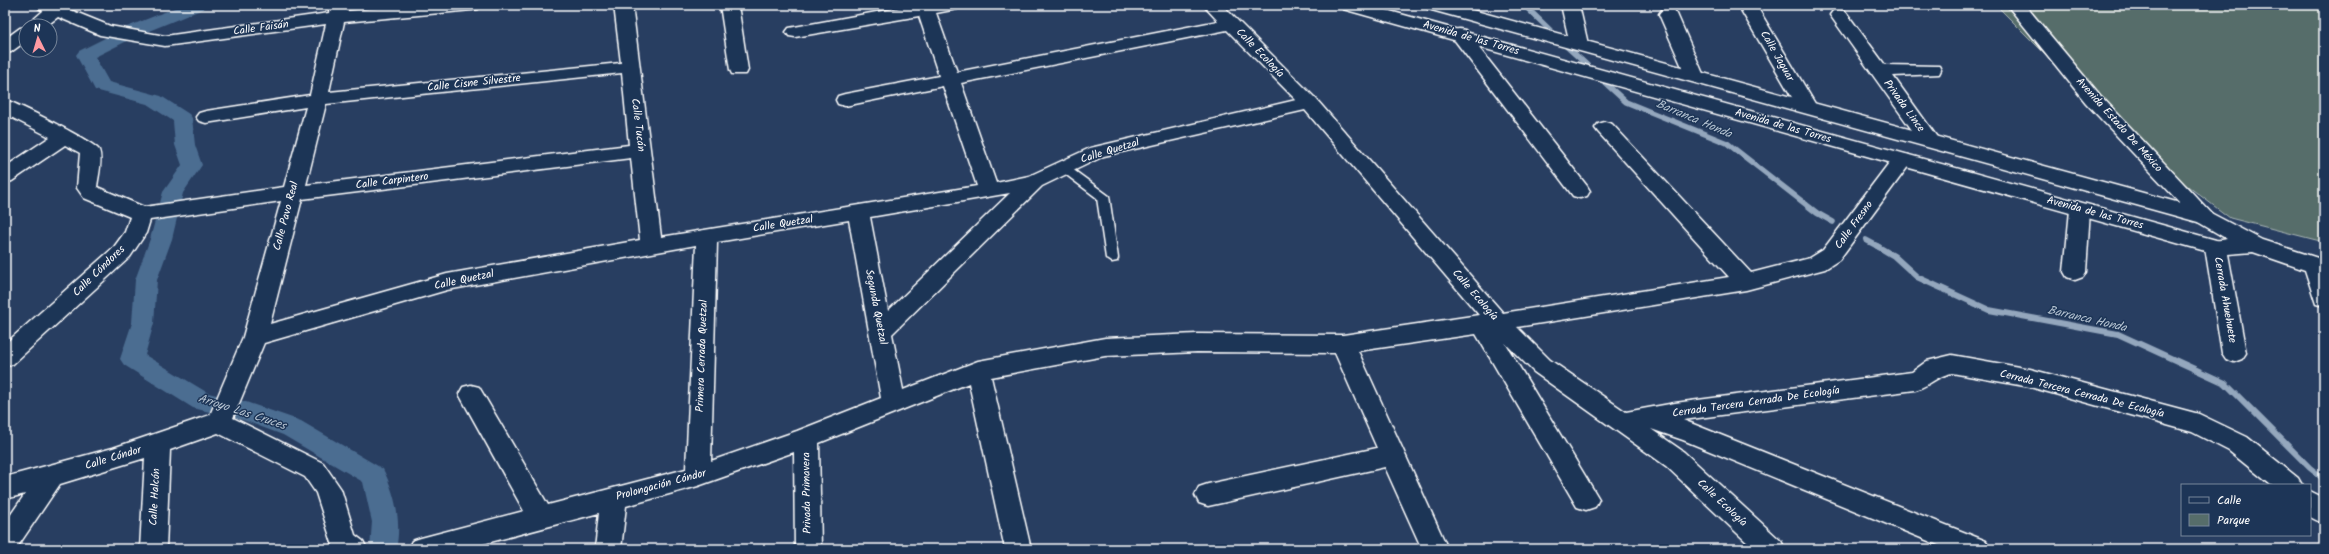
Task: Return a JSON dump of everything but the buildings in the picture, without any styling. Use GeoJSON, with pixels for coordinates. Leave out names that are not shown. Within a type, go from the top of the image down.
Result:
{"type":"FeatureCollection","features":[{"type":"Feature","properties":{"kind":"street","name":"Calle Faisán"},"geometry":{"type":"LineString","coordinates":[[54,7],[106,31],[165,41],[338,11],[472,5]]}},
{"type":"Feature","properties":{"kind":"street","name":"Calle Tucán"},"geometry":{"type":"LineString","coordinates":[[624,5],[642,150],[651,246]]}},
{"type":"Feature","properties":{"kind":"street"},"geometry":{"type":"LineString","coordinates":[[729,5],[739,70]]}},
{"type":"Feature","properties":{"kind":"street"},"geometry":{"type":"LineString","coordinates":[[795,32],[925,7],[951,5]]}},
{"type":"Feature","properties":{"kind":"street","name":"Calle Ecología"},"geometry":{"type":"LineString","coordinates":[[1212,5],[1309,103],[1490,323],[1542,366],[1634,420],[1772,549]]}},
{"type":"Feature","properties":{"kind":"street","name":"Avenida de las Torres"},"geometry":{"type":"LineString","coordinates":[[1349,5],[1458,34],[2216,247],[2254,245]]}},
{"type":"Feature","properties":{"kind":"street"},"geometry":{"type":"LineString","coordinates":[[1570,5],[1579,44]]}},
{"type":"Feature","properties":{"kind":"street","name":"Calle Jaguar"},"geometry":{"type":"LineString","coordinates":[[1747,5],[1807,107]]}},
{"type":"Feature","properties":{"kind":"street","name":"Avenida Estado De México"},"geometry":{"type":"LineString","coordinates":[[2016,5],[2093,99],[2205,217],[2216,247]]}},
{"type":"Feature","properties":{"kind":"street","name":"Avenida de las Torres"},"geometry":{"type":"LineString","coordinates":[[1438,6],[2205,217]]}},
{"type":"Feature","properties":{"kind":"street"},"geometry":{"type":"LineString","coordinates":[[43,18],[54,7]]}},
{"type":"Feature","properties":{"kind":"street"},"geometry":{"type":"LineString","coordinates":[[925,7],[989,191]]}},
{"type":"Feature","properties":{"kind":"street","name":"Calle Pavo Real"},"geometry":{"type":"LineString","coordinates":[[221,418],[255,337],[318,99],[338,11]]}},
{"type":"Feature","properties":{"kind":"street"},"geometry":{"type":"LineString","coordinates":[[1668,14],[1695,76]]}},
{"type":"Feature","properties":{"kind":"street","name":"Privada Lince"},"geometry":{"type":"LineString","coordinates":[[1839,15],[1929,140]]}},
{"type":"Feature","properties":{"kind":"street"},"geometry":{"type":"LineString","coordinates":[[845,100],[1232,24]]}},
{"type":"Feature","properties":{"kind":"street"},"geometry":{"type":"LineString","coordinates":[[1458,34],[1580,191]]}},
{"type":"Feature","properties":{"kind":"street"},"geometry":{"type":"LineString","coordinates":[[5,48],[18,38]]}},
{"type":"Feature","properties":{"kind":"street","name":"Calle Cisne Silvestre"},"geometry":{"type":"LineString","coordinates":[[206,117],[318,99],[631,67]]}},
{"type":"Feature","properties":{"kind":"street","name":"Privada Lince"},"geometry":{"type":"LineString","coordinates":[[1879,71],[1932,70]]}},
{"type":"Feature","properties":{"kind":"street","name":"Calle Quetzal"},"geometry":{"type":"LineString","coordinates":[[255,337],[447,282],[707,236],[989,191],[1035,181],[1064,167],[1116,147],[1309,103]]}},
{"type":"Feature","properties":{"kind":"street"},"geometry":{"type":"LineString","coordinates":[[5,106],[65,136],[88,150],[90,155],[87,188],[91,193],[142,214]]}},
{"type":"Feature","properties":{"kind":"street"},"geometry":{"type":"LineString","coordinates":[[1605,128],[1746,282]]}},
{"type":"Feature","properties":{"kind":"street"},"geometry":{"type":"LineString","coordinates":[[5,176],[65,136]]}},
{"type":"Feature","properties":{"kind":"street","name":"Calle Carpintero"},"geometry":{"type":"LineString","coordinates":[[142,214],[292,193],[642,150]]}},
{"type":"Feature","properties":{"kind":"street","name":"Calle Fresno"},"geometry":{"type":"LineString","coordinates":[[1343,344],[1490,323],[1746,282],[1817,264],[1831,255],[1902,160]]}},
{"type":"Feature","properties":{"kind":"street"},"geometry":{"type":"LineString","coordinates":[[881,331],[1035,181]]}},
{"type":"Feature","properties":{"kind":"street"},"geometry":{"type":"LineString","coordinates":[[2075,272],[2080,210]]}},
{"type":"Feature","properties":{"kind":"street","name":"Segunda Quetzal"},"geometry":{"type":"LineString","coordinates":[[858,212],[894,403]]}},
{"type":"Feature","properties":{"kind":"street","name":"Calle Cóndores"},"geometry":{"type":"LineString","coordinates":[[5,358],[122,252],[135,233],[142,214]]}},
{"type":"Feature","properties":{"kind":"street"},"geometry":{"type":"LineString","coordinates":[[2205,217],[2254,245],[2320,266],[2324,298]]}},
{"type":"Feature","properties":{"kind":"street","name":"Primera Cerrada Quetzal"},"geometry":{"type":"LineString","coordinates":[[698,476],[707,236]]}},
{"type":"Feature","properties":{"kind":"street","name":"Cerrada Ahuehuete"},"geometry":{"type":"LineString","coordinates":[[2216,247],[2234,353]]}},
{"type":"Feature","properties":{"kind":"street"},"geometry":{"type":"LineString","coordinates":[[1490,323],[1586,499]]}},
{"type":"Feature","properties":{"kind":"street","name":"Prolongación Cóndor"},"geometry":{"type":"LineString","coordinates":[[435,547],[614,497],[698,476],[806,438],[978,370],[1105,347],[1197,343],[1343,344]]}},
{"type":"Feature","properties":{"kind":"street"},"geometry":{"type":"LineString","coordinates":[[1343,344],[1435,549]]}},
{"type":"Feature","properties":{"kind":"street","name":"Cerrada Tercera Cerrada De Ecología"},"geometry":{"type":"LineString","coordinates":[[1634,420],[1675,412],[1915,381],[1924,377],[1935,367],[1952,364],[2030,378],[2200,424],[2238,444],[2288,484]]}},
{"type":"Feature","properties":{"kind":"street"},"geometry":{"type":"LineString","coordinates":[[978,370],[1018,549]]}},
{"type":"Feature","properties":{"kind":"street"},"geometry":{"type":"LineString","coordinates":[[471,394],[541,518]]}},
{"type":"Feature","properties":{"kind":"street"},"geometry":{"type":"LineString","coordinates":[[221,418],[314,470],[328,489],[344,542],[354,549]]}},
{"type":"Feature","properties":{"kind":"street","name":"Calle Cóndor"},"geometry":{"type":"LineString","coordinates":[[5,488],[51,477],[158,445],[221,418]]}},
{"type":"Feature","properties":{"kind":"street"},"geometry":{"type":"LineString","coordinates":[[1634,420],[1699,436],[1977,549]]}},
{"type":"Feature","properties":{"kind":"street","name":"Privada Primavera"},"geometry":{"type":"LineString","coordinates":[[806,438],[808,549]]}},
{"type":"Feature","properties":{"kind":"street","name":"Calle Halcón"},"geometry":{"type":"LineString","coordinates":[[153,549],[158,445]]}},
{"type":"Feature","properties":{"kind":"street"},"geometry":{"type":"LineString","coordinates":[[1208,495],[1393,455]]}},
{"type":"Feature","properties":{"kind":"street"},"geometry":{"type":"LineString","coordinates":[[5,544],[51,477]]}},
{"type":"Feature","properties":{"kind":"street"},"geometry":{"type":"LineString","coordinates":[[608,549],[614,497]]}},
{"type":"Feature","properties":{"kind":"street"},"geometry":{"type":"LineString","coordinates":[[2311,503],[2324,514]]}},
{"type":"Feature","properties":{"kind":"lane"},"geometry":{"type":"LineString","coordinates":[[1064,167],[1103,196],[1112,258]]}},
{"type":"Feature","properties":{"kind":"green space"},"geometry":{"type":"Polygon","coordinates":[[[1996,5],[2324,5],[2324,242],[2230,218],[2144,153],[1996,5]]]}},
{"type":"Feature","properties":{"kind":"waterway","name":"Arroyo Las Cruces"},"geometry":{"type":"LineString","coordinates":[[197,5],[133,31],[85,55],[102,86],[154,100],[182,118],[185,145],[192,165],[173,192],[161,239],[146,280],[143,323],[132,359],[202,401],[246,411],[292,428],[374,476],[384,512],[386,531],[383,549]]}},
{"type":"Feature","properties":{"kind":"waterway","name":"Barranca Honda"},"geometry":{"type":"LineString","coordinates":[[1524,5],[1551,31]]}},
{"type":"Feature","properties":{"kind":"waterway","name":"Barranca Honda"},"geometry":{"type":"LineString","coordinates":[[1566,46],[1587,65]]}},
{"type":"Feature","properties":{"kind":"waterway","name":"Barranca Honda"},"geometry":{"type":"LineString","coordinates":[[1603,81],[1626,102],[1727,143],[1817,213],[1833,222]]}},
{"type":"Feature","properties":{"kind":"waterway","name":"Barranca Honda"},"geometry":{"type":"LineString","coordinates":[[1866,240],[1879,247]]}},
{"type":"Feature","properties":{"kind":"waterway","name":"Barranca Honda"},"geometry":{"type":"LineString","coordinates":[[1877,246],[1894,256],[1917,277],[1989,310],[2118,334],[2225,383],[2310,468],[2324,479]]}}]}
